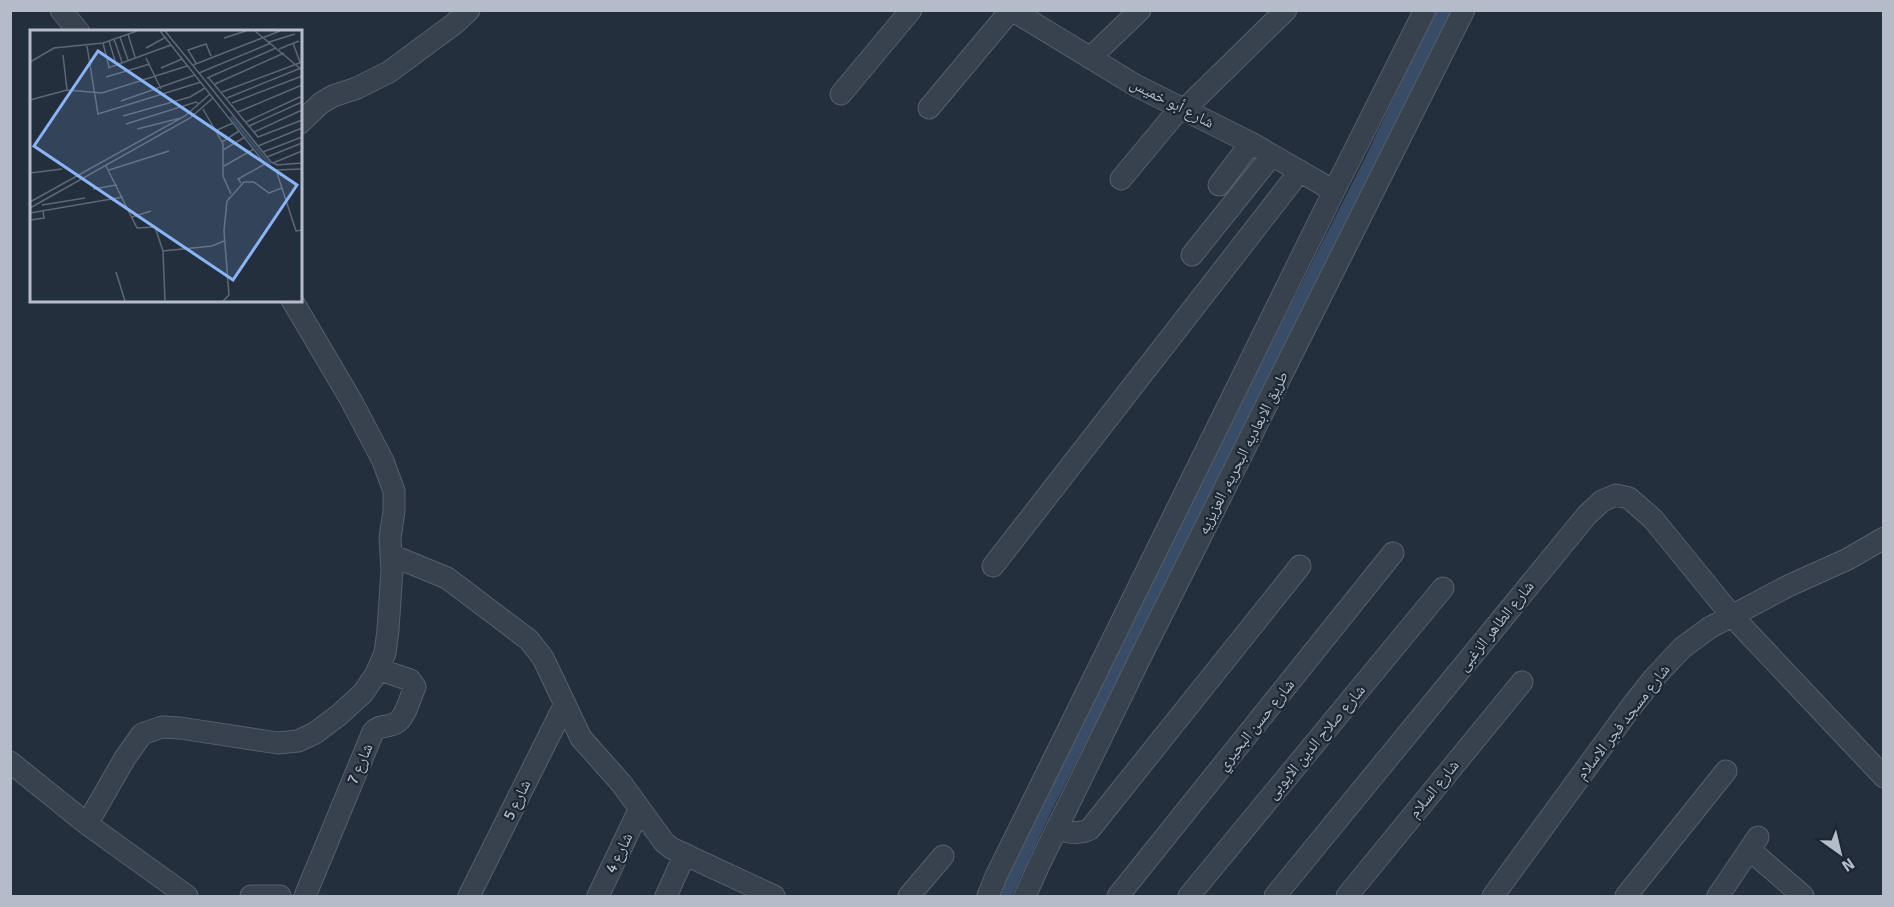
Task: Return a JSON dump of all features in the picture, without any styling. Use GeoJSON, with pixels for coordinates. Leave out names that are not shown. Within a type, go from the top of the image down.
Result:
{"type":"FeatureCollection","features":[{"type":"Feature","properties":{"kind":"street"},"geometry":{"type":"LineString","coordinates":[[61,10],[77,30]]}},
{"type":"Feature","properties":{"kind":"street"},"geometry":{"type":"LineString","coordinates":[[302,121],[321,103],[333,96],[357,88],[388,72],[454,24],[469,10]]}},
{"type":"Feature","properties":{"kind":"street"},"geometry":{"type":"LineString","coordinates":[[841,94],[911,10]]}},
{"type":"Feature","properties":{"kind":"street"},"geometry":{"type":"LineString","coordinates":[[929,108],[1012,10]]}},
{"type":"Feature","properties":{"kind":"street","name":"شارع أبو خميس"},"geometry":{"type":"LineString","coordinates":[[1012,10],[1135,85],[1251,143],[1334,191]]}},
{"type":"Feature","properties":{"kind":"street"},"geometry":{"type":"LineString","coordinates":[[1090,58],[1140,10]]}},
{"type":"Feature","properties":{"kind":"street"},"geometry":{"type":"LineString","coordinates":[[1121,179],[1182,109],[1286,10]]}},
{"type":"Feature","properties":{"kind":"street","name":"طريق الابعاديه البحريه, العزيزيه"},"geometry":{"type":"LineString","coordinates":[[988,897],[996,876],[1425,10]]}},
{"type":"Feature","properties":{"kind":"street","name":"طريق الابعاديه البحريه, العزيزيه"},"geometry":{"type":"LineString","coordinates":[[1025,897],[1141,656],[1464,10]]}},
{"type":"Feature","properties":{"kind":"street"},"geometry":{"type":"LineString","coordinates":[[1219,185],[1251,143]]}},
{"type":"Feature","properties":{"kind":"street"},"geometry":{"type":"LineString","coordinates":[[1192,255],[1272,155]]}},
{"type":"Feature","properties":{"kind":"street"},"geometry":{"type":"LineString","coordinates":[[993,566],[1300,171]]}},
{"type":"Feature","properties":{"kind":"street"},"geometry":{"type":"LineString","coordinates":[[87,824],[125,758],[142,734],[162,727],[278,743],[298,741],[315,733],[363,693],[385,653],[392,570],[390,538],[394,491],[383,461],[351,400],[293,302]]}},
{"type":"Feature","properties":{"kind":"street","name":"شارع الطاهر الزغبى"},"geometry":{"type":"LineString","coordinates":[[1275,897],[1587,515],[1602,501],[1616,495],[1629,498],[1653,519],[1732,616],[1884,777]]}},
{"type":"Feature","properties":{"kind":"street","name":"شارع مسجد فجر الاسلام"},"geometry":{"type":"LineString","coordinates":[[1493,897],[1630,707],[1682,648],[1709,628],[1788,586],[1848,559],[1884,538]]}},
{"type":"Feature","properties":{"kind":"street","name":"شارع حسن البحيري"},"geometry":{"type":"LineString","coordinates":[[1118,897],[1393,553]]}},
{"type":"Feature","properties":{"kind":"street"},"geometry":{"type":"LineString","coordinates":[[391,555],[447,578],[530,640],[543,658],[581,738],[621,783],[664,842],[671,848],[774,897]]}},
{"type":"Feature","properties":{"kind":"street"},"geometry":{"type":"LineString","coordinates":[[1057,830],[1084,833],[1090,829],[1300,566]]}},
{"type":"Feature","properties":{"kind":"street","name":"شارع صلاح الدين الايوبى"},"geometry":{"type":"LineString","coordinates":[[1189,897],[1443,588]]}},
{"type":"Feature","properties":{"kind":"street","name":"شارع 7"},"geometry":{"type":"LineString","coordinates":[[305,897],[373,732],[379,727],[398,721],[415,687],[410,680],[378,669]]}},
{"type":"Feature","properties":{"kind":"street","name":"شارع السلام"},"geometry":{"type":"LineString","coordinates":[[1354,894],[1522,682]]}},
{"type":"Feature","properties":{"kind":"street","name":"شارع 5"},"geometry":{"type":"LineString","coordinates":[[470,897],[565,704]]}},
{"type":"Feature","properties":{"kind":"street"},"geometry":{"type":"LineString","coordinates":[[10,762],[87,824],[187,897]]}},
{"type":"Feature","properties":{"kind":"street"},"geometry":{"type":"LineString","coordinates":[[1626,897],[1726,771]]}},
{"type":"Feature","properties":{"kind":"street","name":"شارع 4"},"geometry":{"type":"LineString","coordinates":[[598,897],[639,810]]}},
{"type":"Feature","properties":{"kind":"street"},"geometry":{"type":"LineString","coordinates":[[1718,897],[1754,843],[1803,897]]}},
{"type":"Feature","properties":{"kind":"street"},"geometry":{"type":"LineString","coordinates":[[666,897],[685,854]]}},
{"type":"Feature","properties":{"kind":"street"},"geometry":{"type":"LineString","coordinates":[[909,897],[943,856]]}},
{"type":"Feature","properties":{"kind":"street"},"geometry":{"type":"LineString","coordinates":[[251,897],[279,897]]}},
{"type":"Feature","properties":{"kind":"waterway"},"geometry":{"type":"LineString","coordinates":[[1004,896],[1046,805],[1372,161],[1444,10]]}}]}
